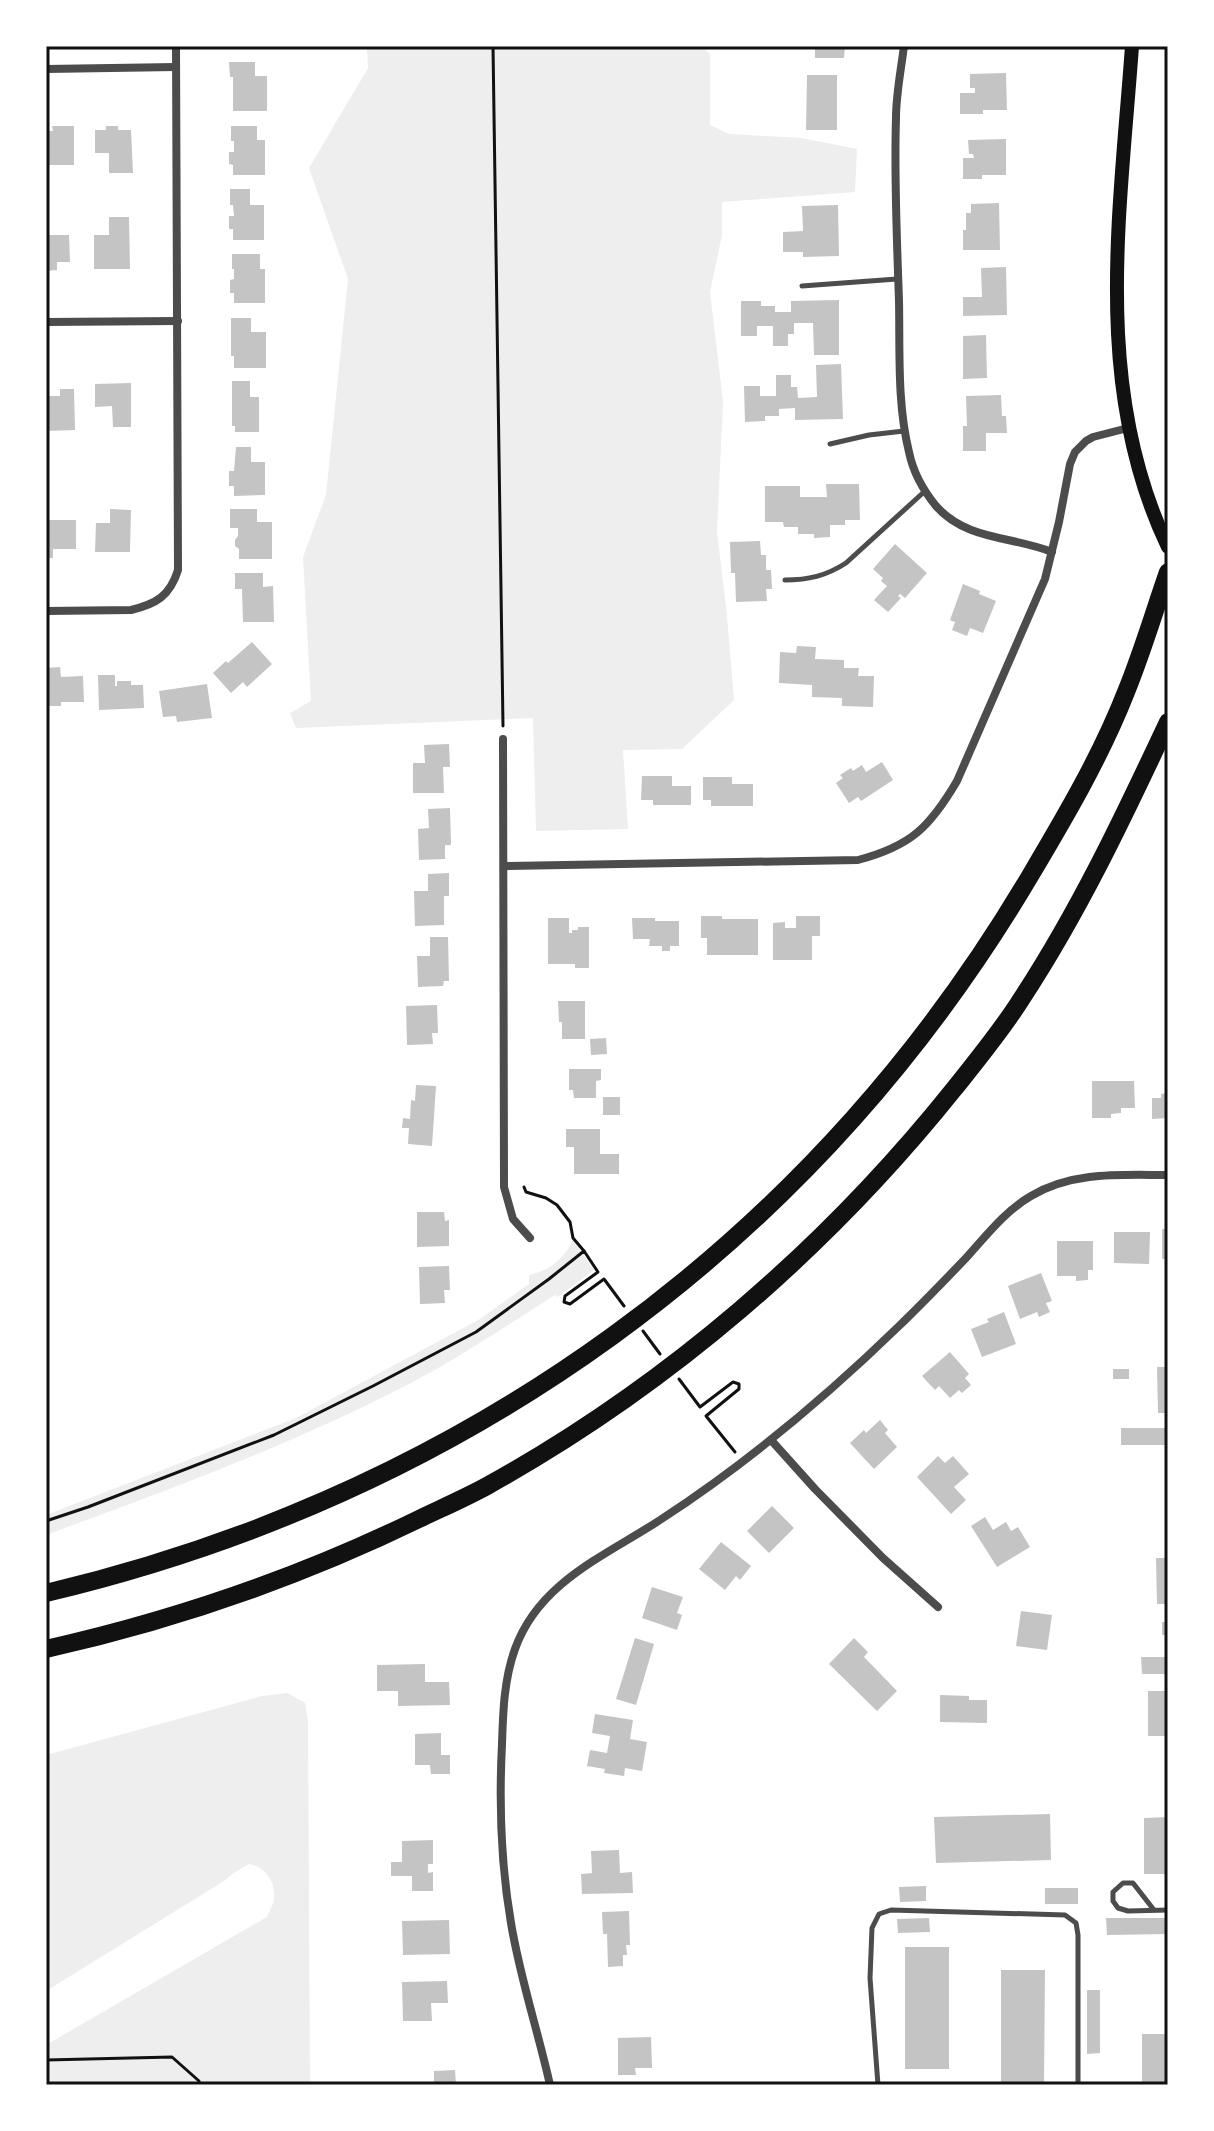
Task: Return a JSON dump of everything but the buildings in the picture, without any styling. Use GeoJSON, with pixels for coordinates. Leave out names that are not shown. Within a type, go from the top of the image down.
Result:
{"type":"FeatureCollection","features":[{"type":"Feature","properties":{"kind":"highway"},"geometry":{"type":"LineString","coordinates":[[46,1593],[110,1578],[237,1537],[348,1491],[419,1456],[529,1393],[621,1331],[747,1226],[795,1181],[883,1084],[926,1031],[981,953],[1047,847],[1102,746],[1126,693],[1168,572]]}},
{"type":"Feature","properties":{"kind":"highway"},"geometry":{"type":"LineString","coordinates":[[46,1649],[170,1617],[372,1542],[485,1487],[550,1449],[658,1376],[710,1335],[809,1249],[855,1202],[900,1155],[983,1052],[1022,999],[1057,941],[1103,858],[1168,722]]}},
{"type":"Feature","properties":{"kind":"main road"},"geometry":{"type":"LineString","coordinates":[[1132,46],[1116,308],[1120,374],[1128,428],[1147,495],[1168,547]]}},
{"type":"Feature","properties":{"kind":"street"},"geometry":{"type":"LineString","coordinates":[[46,611],[131,610],[154,604],[167,592],[178,570],[176,46]]}},
{"type":"Feature","properties":{"kind":"street"},"geometry":{"type":"LineString","coordinates":[[904,46],[896,117],[898,279],[902,408],[913,466],[925,491],[938,508],[961,526],[999,540],[1035,545],[1052,552]]}},
{"type":"Feature","properties":{"kind":"street"},"geometry":{"type":"LineString","coordinates":[[46,69],[176,67]]}},
{"type":"Feature","properties":{"kind":"street"},"geometry":{"type":"LineString","coordinates":[[46,322],[178,321]]}},
{"type":"Feature","properties":{"kind":"street"},"geometry":{"type":"LineString","coordinates":[[504,866],[858,860],[900,845],[921,831],[940,810],[957,781],[1045,579],[1075,452],[1093,437],[1128,428]]}},
{"type":"Feature","properties":{"kind":"street"},"geometry":{"type":"LineString","coordinates":[[503,739],[504,1187],[513,1219],[530,1238]]}},
{"type":"Feature","properties":{"kind":"street"},"geometry":{"type":"LineString","coordinates":[[550,2085],[511,1924],[502,1849],[501,1768],[505,1693],[515,1648],[531,1617],[572,1574],[678,1508],[771,1440],[897,1328],[1007,1212],[1052,1186],[1071,1179],[1168,1175]]}},
{"type":"Feature","properties":{"kind":"street"},"geometry":{"type":"LineString","coordinates":[[771,1440],[883,1558],[938,1607]]}},
{"type":"Feature","properties":{"kind":"lane"},"geometry":{"type":"LineString","coordinates":[[802,286],[898,279]]}},
{"type":"Feature","properties":{"kind":"lane"},"geometry":{"type":"LineString","coordinates":[[830,444],[904,431]]}},
{"type":"Feature","properties":{"kind":"lane"},"geometry":{"type":"LineString","coordinates":[[785,580],[804,580],[834,571],[925,491]]}},
{"type":"Feature","properties":{"kind":"lane"},"geometry":{"type":"LineString","coordinates":[[1154,1910],[1133,1883],[1123,1883],[1113,1892],[1113,1901],[1118,1908],[1128,1911],[1168,1910]]}},
{"type":"Feature","properties":{"kind":"lane"},"geometry":{"type":"LineString","coordinates":[[878,2085],[870,1978],[872,1928],[879,1914],[891,1910],[1065,1915],[1076,1923],[1078,2085]]}},
{"type":"Feature","properties":{"kind":"path"},"geometry":{"type":"LineString","coordinates":[[493,46],[503,739]]}},
{"type":"Feature","properties":{"kind":"path"},"geometry":{"type":"LineString","coordinates":[[524,1187],[526,1192],[557,1205],[570,1222],[573,1238],[598,1272],[565,1296],[564,1302],[570,1304],[604,1279],[630,1313]]}},
{"type":"Feature","properties":{"kind":"path"},"geometry":{"type":"LineString","coordinates":[[46,1521],[274,1435],[373,1386],[476,1332],[584,1251]]}},
{"type":"Feature","properties":{"kind":"path"},"geometry":{"type":"LineString","coordinates":[[638,1325],[664,1360]]}},
{"type":"Feature","properties":{"kind":"path"},"geometry":{"type":"LineString","coordinates":[[673,1371],[700,1407],[733,1382],[739,1384],[739,1389],[706,1416],[734,1451]]}},
{"type":"Feature","properties":{"kind":"path"},"geometry":{"type":"LineString","coordinates":[[46,2060],[172,2057],[199,2081],[199,2085]]}},
{"type":"Feature","properties":{"kind":"shaded area"},"geometry":{"type":"Polygon","coordinates":[[[367,46],[700,46],[710,54],[710,125],[729,134],[801,138],[857,149],[855,192],[722,202],[722,235],[710,292],[723,402],[717,532],[734,700],[682,749],[623,750],[628,829],[536,831],[533,718],[296,728],[290,713],[311,701],[303,557],[326,495],[348,279],[309,168],[368,68],[367,46]]]}},
{"type":"Feature","properties":{"kind":"shaded area"},"geometry":{"type":"Polygon","coordinates":[[[573,1240],[594,1270],[558,1297],[555,1295],[439,1367],[356,1410],[269,1449],[46,1535],[46,1515],[296,1418],[480,1319],[529,1284],[529,1275],[555,1263],[573,1240]]]}},
{"type":"Feature","properties":{"kind":"shaded area"},"geometry":{"type":"Polygon","coordinates":[[[287,1693],[305,1703],[308,1721],[310,2085],[46,2085],[46,2045],[267,1917],[274,1892],[268,1875],[249,1864],[46,1991],[46,1755],[262,1696],[287,1693]]]}}]}
